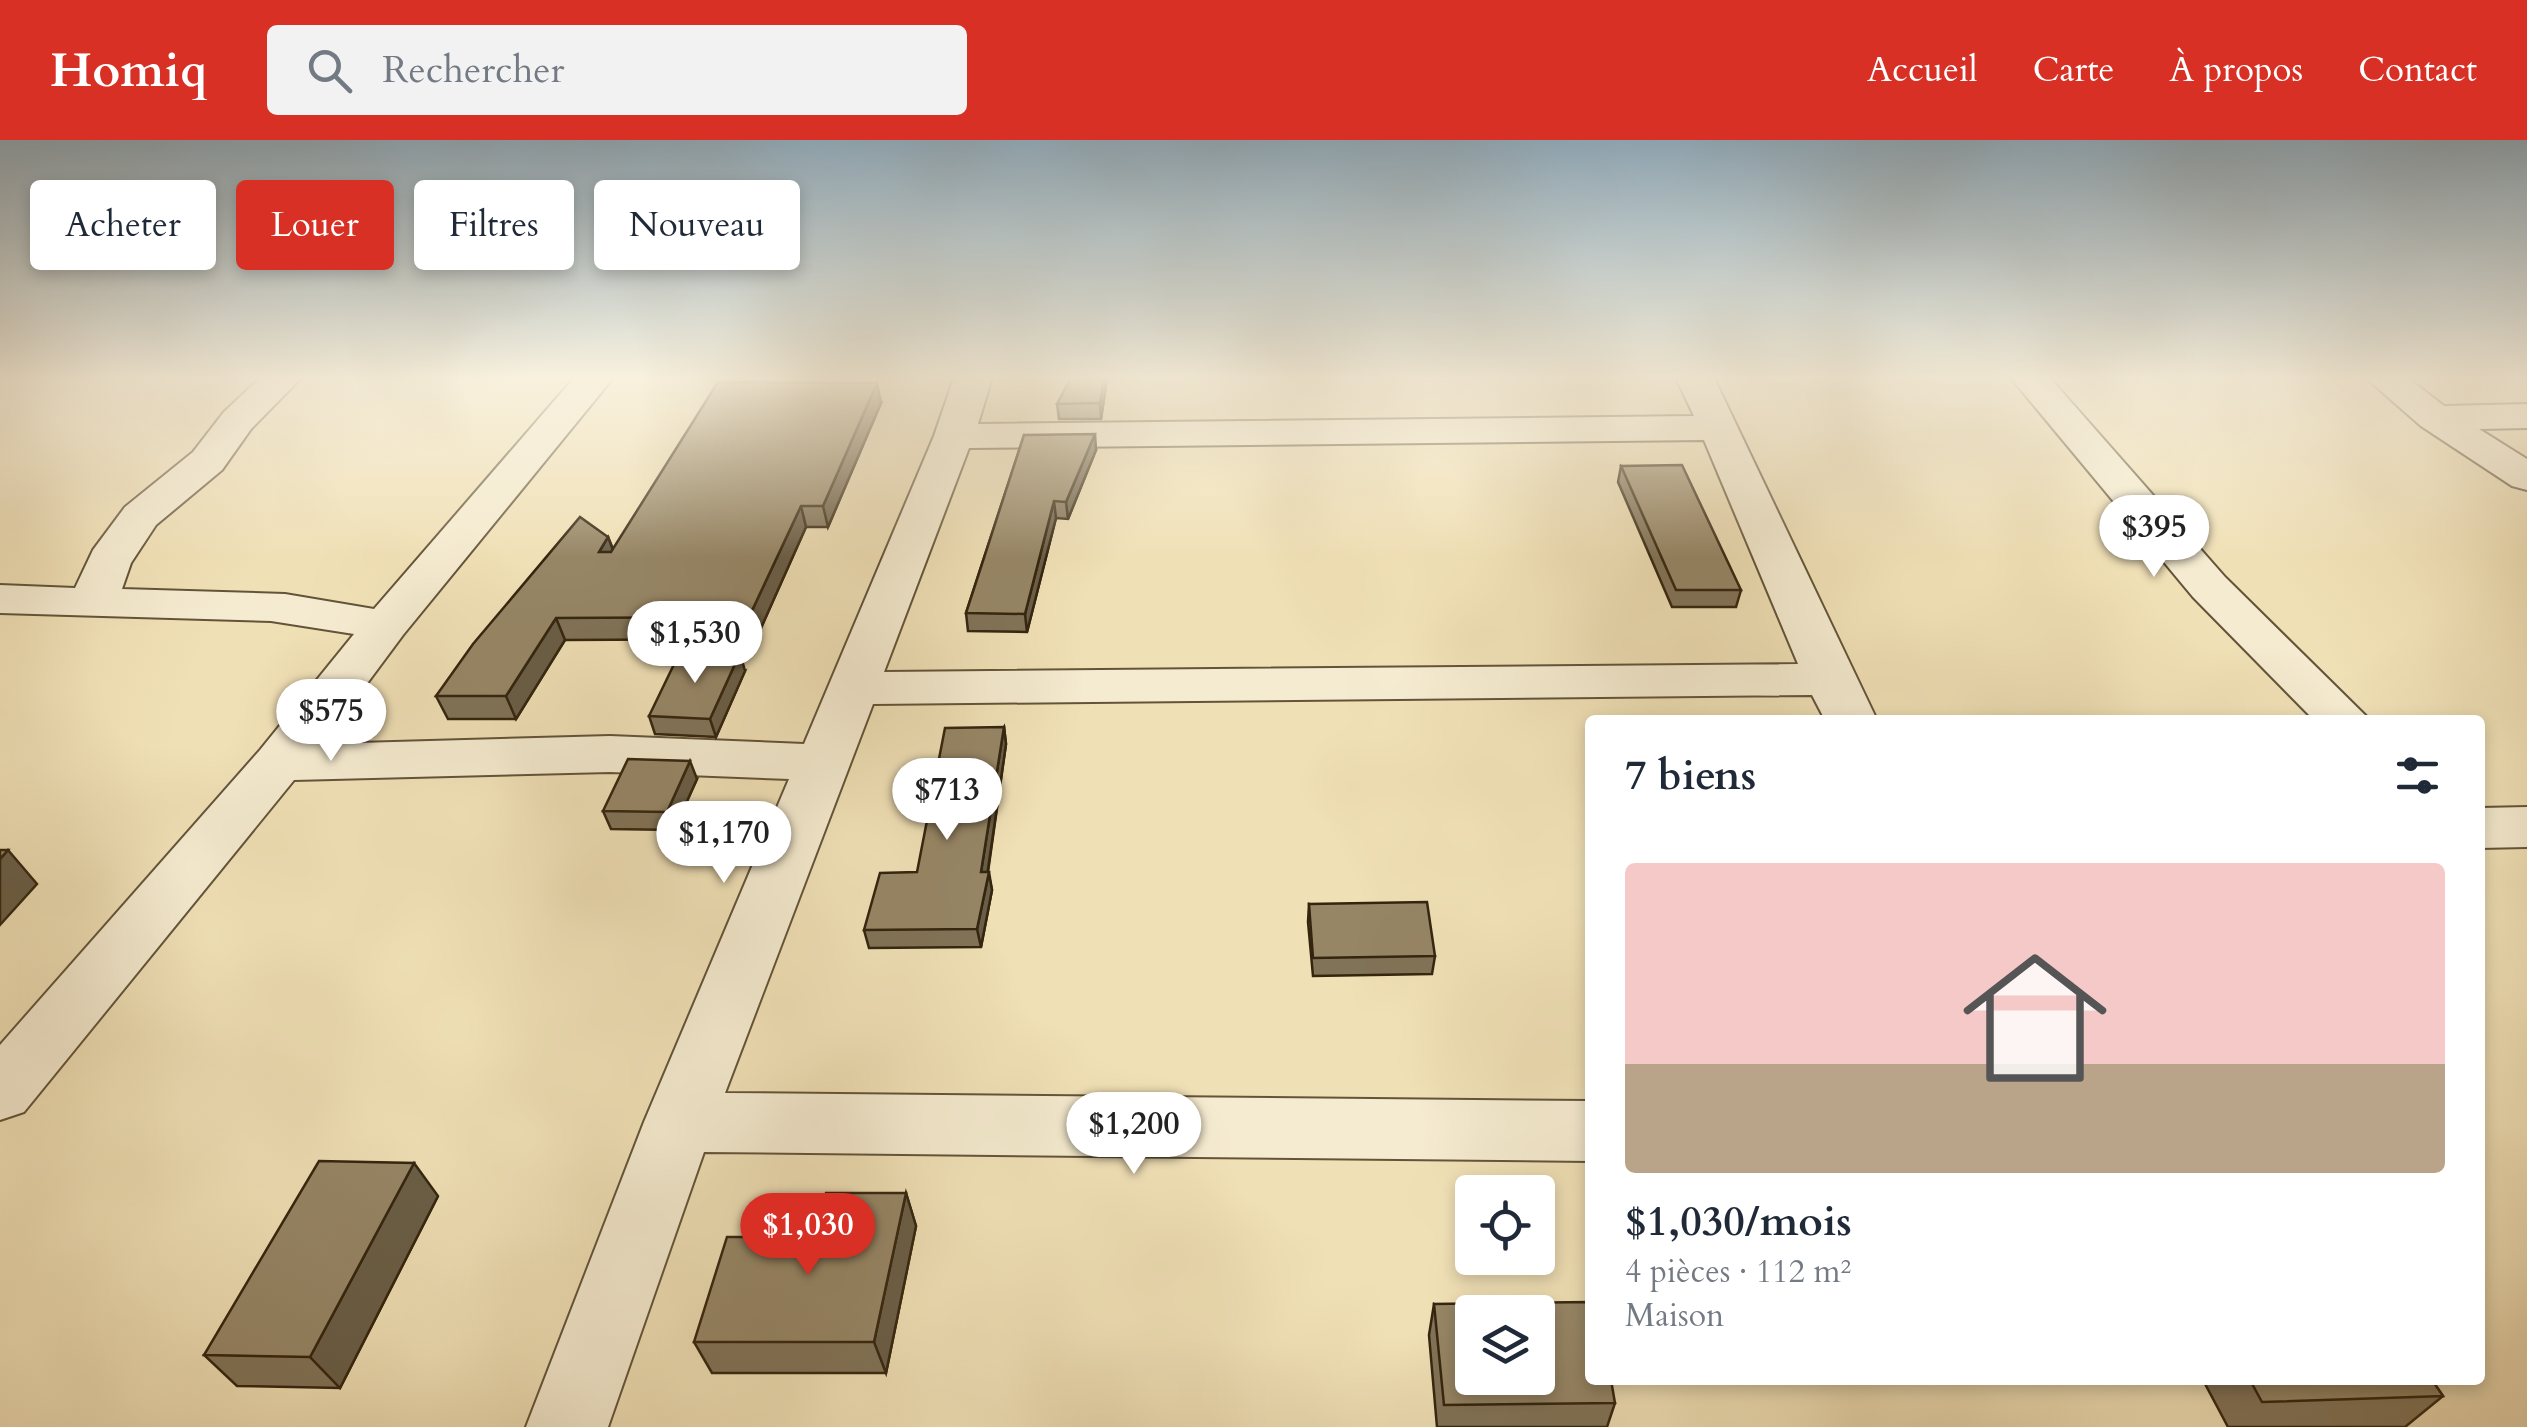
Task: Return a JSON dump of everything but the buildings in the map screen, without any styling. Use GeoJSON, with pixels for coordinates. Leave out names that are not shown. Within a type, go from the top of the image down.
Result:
{"type":"FeatureCollection","features":[{"type":"Feature","properties":{"kind":"street"},"geometry":{"type":"LineString","coordinates":[[97,600],[97,587],[106,569],[138,520],[206,461],[223,438]]}},
{"type":"Feature","properties":{"kind":"street"},"geometry":{"type":"LineString","coordinates":[[0,1092],[279,763],[386,625],[543,438]]}},
{"type":"Feature","properties":{"kind":"street"},"geometry":{"type":"LineString","coordinates":[[568,1427],[679,1122],[953,438]]}},
{"type":"Feature","properties":{"kind":"street"},"geometry":{"type":"LineString","coordinates":[[851,688],[1840,700],[1724,438]]}},
{"type":"Feature","properties":{"kind":"street"},"geometry":{"type":"LineString","coordinates":[[2082,438],[2210,587],[2339,715]]}},
{"type":"Feature","properties":{"kind":"street"},"geometry":{"type":"LineString","coordinates":[[2466,438],[2527,478]]}},
{"type":"Feature","properties":{"kind":"street"},"geometry":{"type":"LineString","coordinates":[[0,599],[275,606],[386,625]]}},
{"type":"Feature","properties":{"kind":"street"},"geometry":{"type":"LineString","coordinates":[[279,763],[610,754],[822,762]]}},
{"type":"Feature","properties":{"kind":"street"},"geometry":{"type":"LineString","coordinates":[[2485,828],[2527,827]]}},
{"type":"Feature","properties":{"kind":"street"},"geometry":{"type":"LineString","coordinates":[[679,1122],[1585,1131]]}}]}
